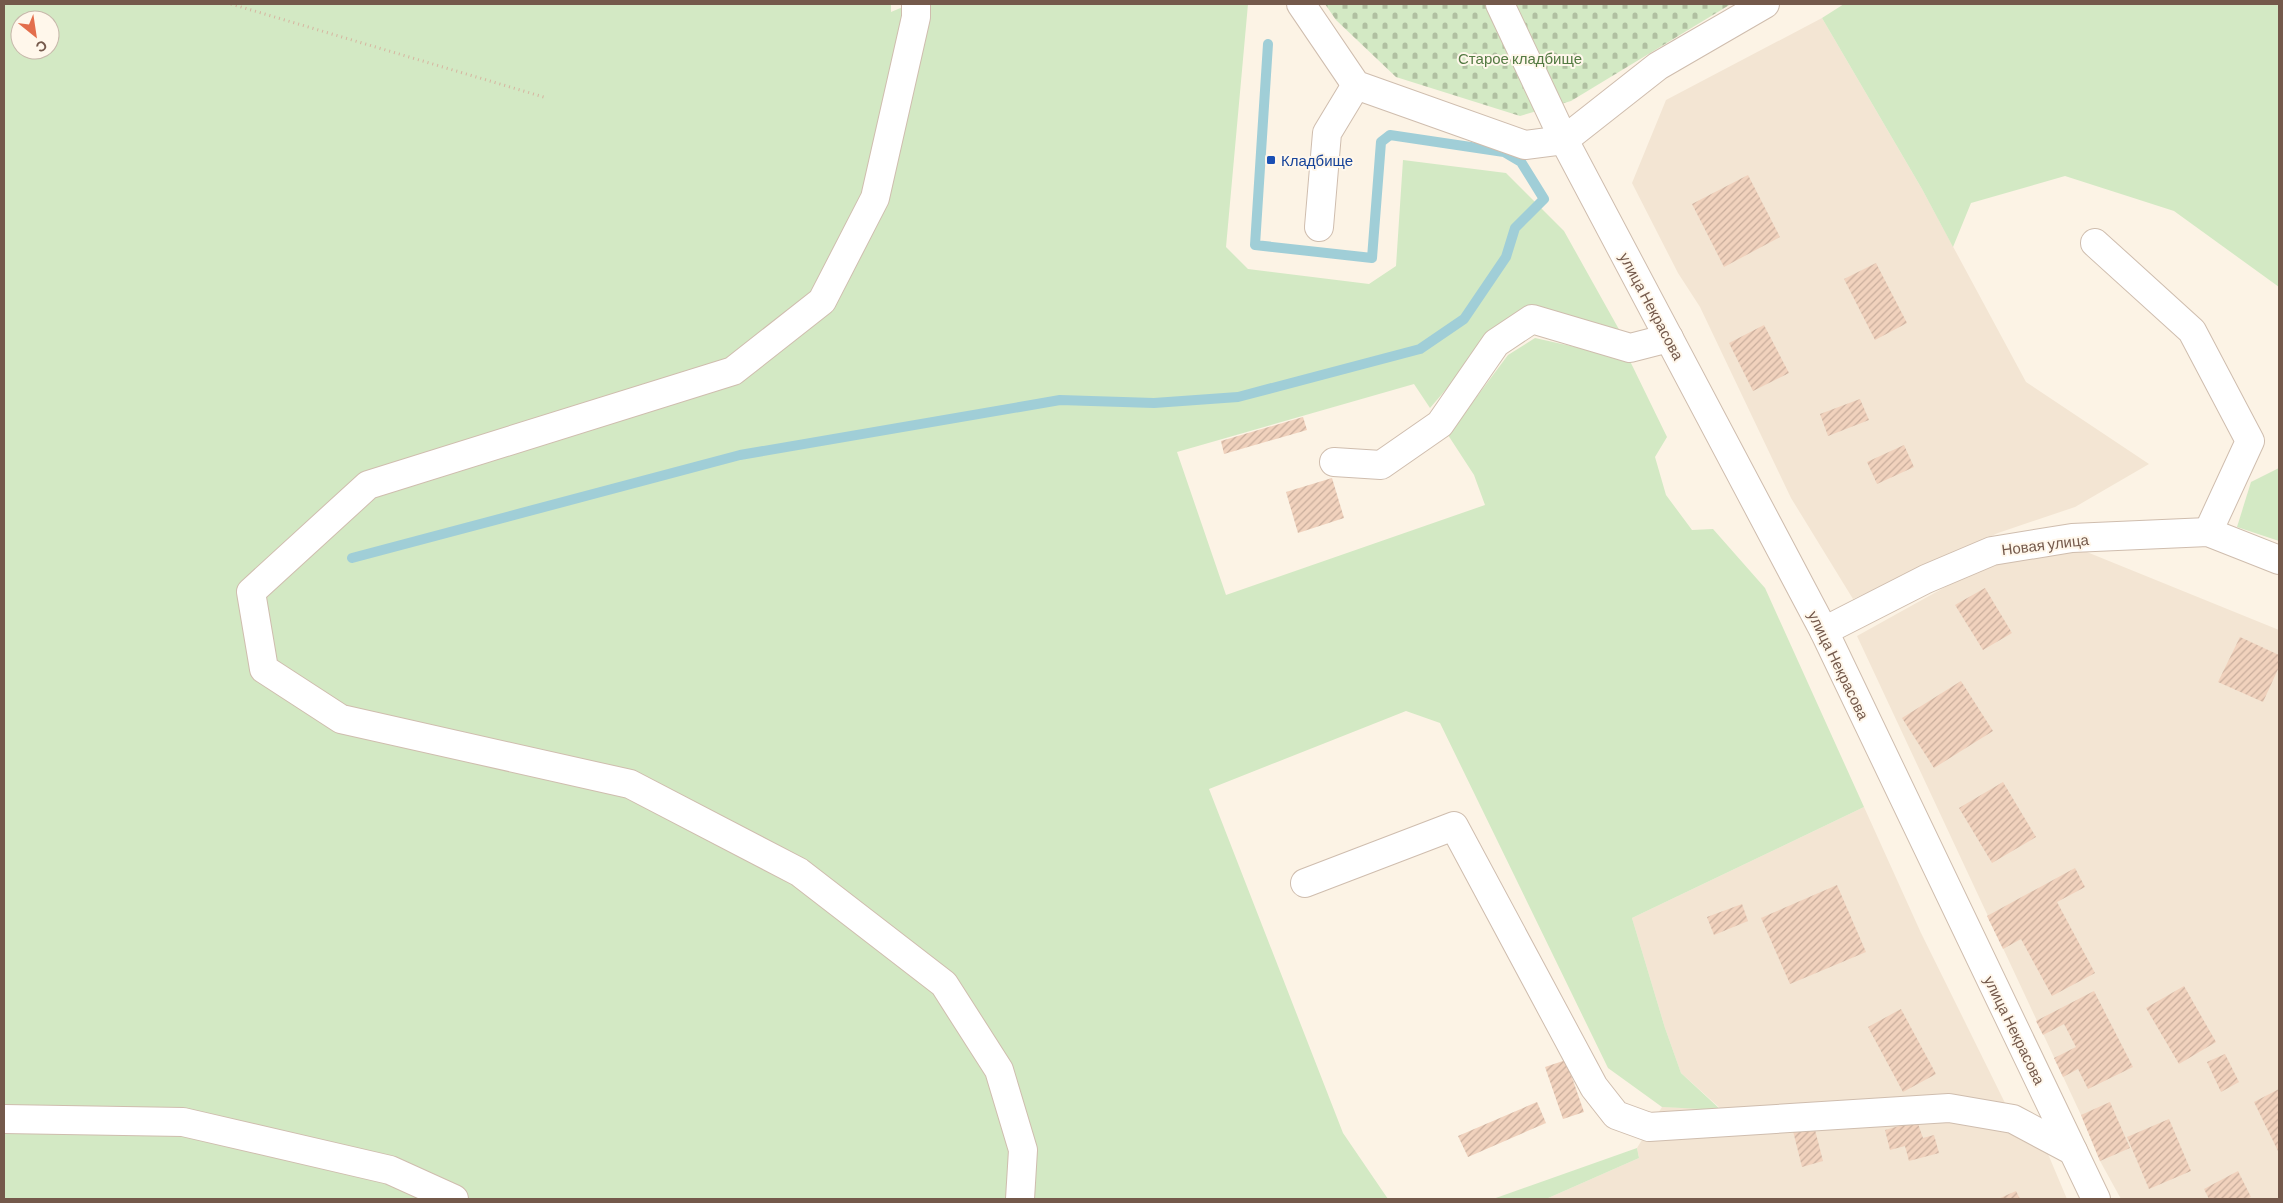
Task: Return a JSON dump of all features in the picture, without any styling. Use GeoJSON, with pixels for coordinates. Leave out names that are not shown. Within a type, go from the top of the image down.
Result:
{"type":"FeatureCollection","features":[{"type":"Feature","properties":{"kind":"street"},"geometry":{"type":"LineString","coordinates":[[916,4],[916,17],[875,198],[822,301],[733,371],[368,485],[251,592],[264,670],[341,718],[630,784],[798,872],[944,984],[999,1070],[1023,1150],[1020,1199]]}},
{"type":"Feature","properties":{"kind":"street"},"geometry":{"type":"LineString","coordinates":[[1301,4],[1356,85],[1525,145],[1564,140],[1658,66],[1765,4]]}},
{"type":"Feature","properties":{"kind":"street","name":"улица Некрасова"},"geometry":{"type":"LineString","coordinates":[[1500,4],[1564,140],[1824,631],[2096,1199]]}},
{"type":"Feature","properties":{"kind":"street"},"geometry":{"type":"LineString","coordinates":[[1320,227],[1327,133],[1356,85]]}},
{"type":"Feature","properties":{"kind":"street"},"geometry":{"type":"LineString","coordinates":[[2095,243],[2192,331],[2250,441],[2208,532]]}},
{"type":"Feature","properties":{"kind":"street"},"geometry":{"type":"LineString","coordinates":[[1334,462],[1380,465],[1440,424],[1496,343],[1532,319],[1630,348],[1669,338]]}},
{"type":"Feature","properties":{"kind":"street","name":"Новая улица"},"geometry":{"type":"LineString","coordinates":[[1824,631],[1926,579],[1992,550],[2072,538],[2208,532],[2279,560]]}},
{"type":"Feature","properties":{"kind":"street"},"geometry":{"type":"LineString","coordinates":[[1305,883],[1454,826],[1594,1087],[1616,1114],[1649,1127],[1949,1108],[2013,1119],[2073,1151]]}},
{"type":"Feature","properties":{"kind":"street"},"geometry":{"type":"LineString","coordinates":[[4,1119],[183,1122],[390,1170],[454,1199]]}},
{"type":"Feature","properties":{"kind":"path"},"geometry":{"type":"LineString","coordinates":[[231,4],[547,98]]}},
{"type":"Feature","properties":{"kind":"shaded area"},"geometry":{"type":"Polygon","coordinates":[[[1822,18],[1922,189],[2026,382],[2149,464],[2075,507],[1998,533],[1853,599],[1791,498],[1700,307],[1678,273],[1632,183],[1666,100],[1822,18]]]}},
{"type":"Feature","properties":{"kind":"shaded area"},"geometry":{"type":"Polygon","coordinates":[[[2072,546],[2279,630],[2279,1199],[2121,1199],[2100,1161],[2081,1115],[1857,636],[1992,561],[2072,546]]]}},
{"type":"Feature","properties":{"kind":"shaded area"},"geometry":{"type":"Polygon","coordinates":[[[1864,807],[1921,933],[2007,1107],[2048,1154],[2067,1199],[1546,1199],[1639,1158],[1637,1148],[1662,1107],[1721,1109],[1681,1073],[1665,1028],[1632,918],[1864,807]]]}},
{"type":"Feature","properties":{"kind":"green space"},"geometry":{"type":"Polygon","coordinates":[[[4,4],[891,4],[891,12],[910,4],[1248,4],[1226,247],[1248,269],[1369,284],[1396,266],[1403,160],[1506,173],[1564,231],[1621,333],[1529,308],[1492,336],[1430,408],[1414,384],[1177,452],[1226,595],[1485,505],[1474,475],[1448,435],[1508,355],[1535,338],[1629,359],[1667,437],[1655,457],[1666,495],[1692,530],[1713,529],[1765,588],[1864,807],[1632,918],[1665,1028],[1681,1073],[1721,1110],[1662,1107],[1608,1068],[1440,723],[1406,711],[1209,789],[1343,1133],[1388,1199],[4,1199],[4,4]]]}},
{"type":"Feature","properties":{"kind":"green space","name":"Старое кладбище"},"geometry":{"type":"Polygon","coordinates":[[[1325,4],[1731,4],[1571,101],[1520,116],[1396,77],[1336,20],[1325,4]]]}},
{"type":"Feature","properties":{"kind":"green space"},"geometry":{"type":"Polygon","coordinates":[[[1844,4],[2279,4],[2279,287],[2174,211],[2065,176],[1971,203],[1953,247],[1922,189],[1822,18],[1844,4]]]}},
{"type":"Feature","properties":{"kind":"green space"},"geometry":{"type":"Polygon","coordinates":[[[2279,468],[2279,541],[2237,527],[2251,482],[2279,468]]]}},
{"type":"Feature","properties":{"kind":"green space"},"geometry":{"type":"Polygon","coordinates":[[[1637,1148],[1639,1158],[1546,1199],[1493,1199],[1637,1148]]]}},
{"type":"Feature","properties":{"kind":"building"},"geometry":{"type":"Polygon","coordinates":[[[1748,175],[1780,237],[1724,267],[1692,204],[1748,175]]]}},
{"type":"Feature","properties":{"kind":"building"},"geometry":{"type":"Polygon","coordinates":[[[1876,263],[1907,323],[1875,340],[1844,279],[1876,263]]]}},
{"type":"Feature","properties":{"kind":"building"},"geometry":{"type":"Polygon","coordinates":[[[1764,325],[1789,373],[1753,391],[1729,343],[1764,325]]]}},
{"type":"Feature","properties":{"kind":"building"},"geometry":{"type":"Polygon","coordinates":[[[1860,399],[1869,420],[1828,436],[1820,414],[1860,399]]]}},
{"type":"Feature","properties":{"kind":"building"},"geometry":{"type":"Polygon","coordinates":[[[1303,417],[1307,430],[1224,454],[1221,441],[1303,417]]]}},
{"type":"Feature","properties":{"kind":"building"},"geometry":{"type":"Polygon","coordinates":[[[1904,445],[1914,467],[1877,484],[1867,462],[1904,445]]]}},
{"type":"Feature","properties":{"kind":"building"},"geometry":{"type":"Polygon","coordinates":[[[1332,478],[1344,518],[1298,533],[1286,492],[1332,478]]]}},
{"type":"Feature","properties":{"kind":"building"},"geometry":{"type":"Polygon","coordinates":[[[1985,588],[2012,633],[1983,650],[1955,605],[1985,588]]]}},
{"type":"Feature","properties":{"kind":"building"},"geometry":{"type":"Polygon","coordinates":[[[2240,637],[2279,655],[2279,667],[2263,702],[2218,682],[2240,637]]]}},
{"type":"Feature","properties":{"kind":"building"},"geometry":{"type":"Polygon","coordinates":[[[1961,681],[1993,731],[1934,768],[1902,718],[1961,681]]]}},
{"type":"Feature","properties":{"kind":"building"},"geometry":{"type":"Polygon","coordinates":[[[2003,782],[2036,837],[1992,863],[1959,808],[2003,782]]]}},
{"type":"Feature","properties":{"kind":"building"},"geometry":{"type":"Polygon","coordinates":[[[2075,868],[2085,887],[2057,902],[2095,973],[2052,996],[2021,939],[2003,949],[1987,916],[2075,868]]]}},
{"type":"Feature","properties":{"kind":"building"},"geometry":{"type":"Polygon","coordinates":[[[1837,885],[1866,952],[1790,984],[1761,918],[1837,885]]]}},
{"type":"Feature","properties":{"kind":"building"},"geometry":{"type":"Polygon","coordinates":[[[1742,904],[1748,921],[1714,935],[1707,917],[1742,904]]]}},
{"type":"Feature","properties":{"kind":"building"},"geometry":{"type":"Polygon","coordinates":[[[2184,986],[2216,1042],[2179,1064],[2146,1008],[2184,986]]]}},
{"type":"Feature","properties":{"kind":"building"},"geometry":{"type":"Polygon","coordinates":[[[2094,991],[2133,1067],[2088,1089],[2078,1069],[2063,1077],[2054,1058],[2076,1047],[2064,1024],[2043,1035],[2036,1021],[2094,991]]]}},
{"type":"Feature","properties":{"kind":"building"},"geometry":{"type":"Polygon","coordinates":[[[1901,1009],[1936,1074],[1903,1092],[1868,1027],[1901,1009]]]}},
{"type":"Feature","properties":{"kind":"building"},"geometry":{"type":"Polygon","coordinates":[[[2225,1054],[2239,1082],[2221,1092],[2207,1062],[2225,1054]]]}},
{"type":"Feature","properties":{"kind":"building"},"geometry":{"type":"Polygon","coordinates":[[[1566,1060],[1584,1112],[1563,1119],[1545,1067],[1566,1060]]]}},
{"type":"Feature","properties":{"kind":"building"},"geometry":{"type":"Polygon","coordinates":[[[2279,1089],[2279,1153],[2254,1102],[2279,1089]]]}},
{"type":"Feature","properties":{"kind":"building"},"geometry":{"type":"Polygon","coordinates":[[[1537,1102],[1546,1123],[1468,1157],[1458,1136],[1537,1102]]]}},
{"type":"Feature","properties":{"kind":"building"},"geometry":{"type":"Polygon","coordinates":[[[2110,1102],[2130,1148],[2100,1161],[2081,1115],[2110,1102]]]}},
{"type":"Feature","properties":{"kind":"building"},"geometry":{"type":"Polygon","coordinates":[[[2169,1119],[2191,1171],[2149,1189],[2127,1137],[2169,1119]]]}},
{"type":"Feature","properties":{"kind":"building"},"geometry":{"type":"Polygon","coordinates":[[[1917,1121],[1923,1138],[1934,1135],[1939,1153],[1909,1161],[1905,1146],[1890,1150],[1885,1130],[1917,1121]]]}},
{"type":"Feature","properties":{"kind":"building"},"geometry":{"type":"Polygon","coordinates":[[[1814,1126],[1823,1161],[1802,1167],[1793,1131],[1814,1126]]]}},
{"type":"Feature","properties":{"kind":"building"},"geometry":{"type":"Polygon","coordinates":[[[2238,1171],[2251,1197],[2246,1199],[2209,1199],[2204,1189],[2238,1171]]]}},
{"type":"Feature","properties":{"kind":"building"},"geometry":{"type":"Polygon","coordinates":[[[2016,1191],[2020,1199],[1998,1199],[2016,1191]]]}},
{"type":"Feature","properties":{"kind":"waterway"},"geometry":{"type":"LineString","coordinates":[[352,558],[740,455],[1060,400],[1154,403],[1238,397],[1420,349],[1464,319],[1506,257],[1515,228],[1544,199],[1521,162],[1504,152],[1390,135],[1381,142],[1372,258],[1255,245],[1268,44]]}},
{"type":"Feature","properties":{"kind":"place","name":"Кладбище"},"geometry":{"type":"Point","coordinates":[1271,160]}}]}
